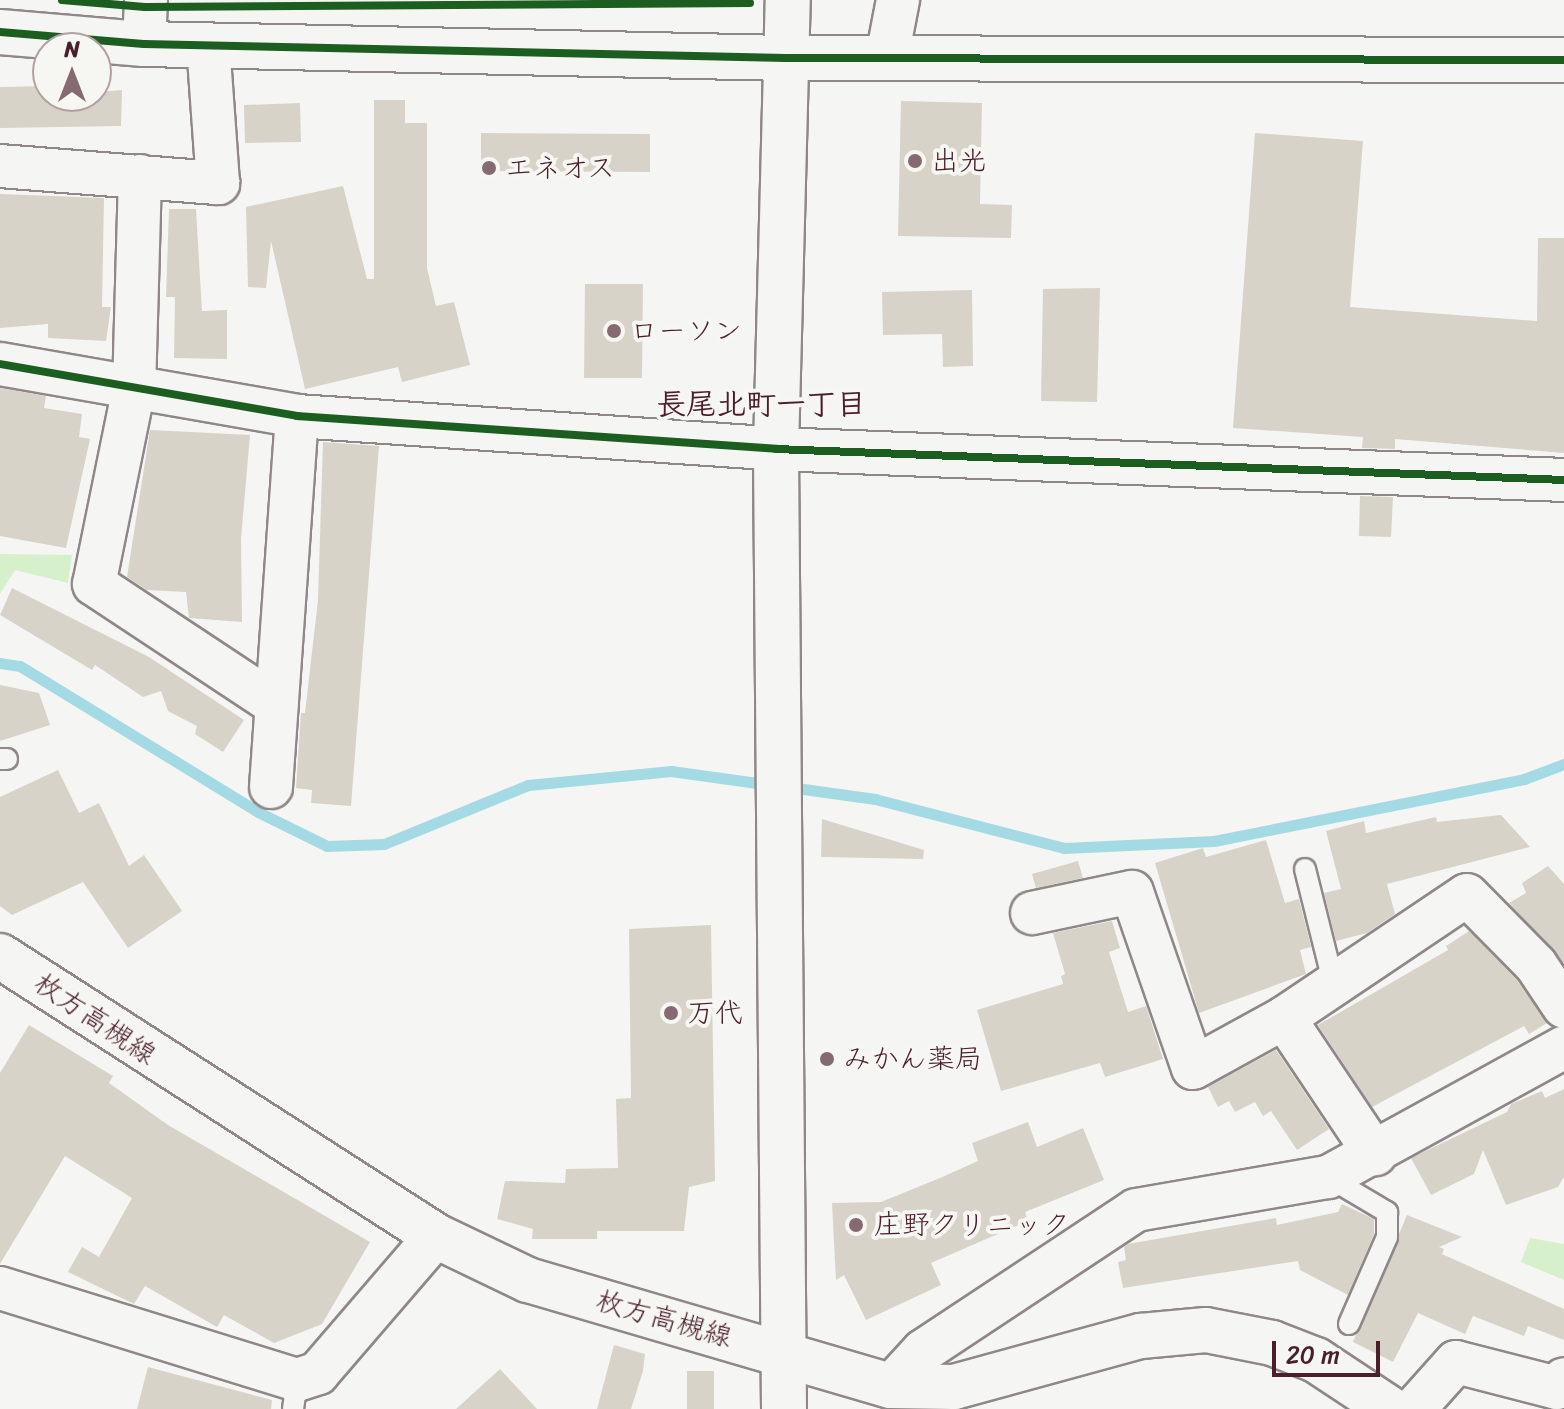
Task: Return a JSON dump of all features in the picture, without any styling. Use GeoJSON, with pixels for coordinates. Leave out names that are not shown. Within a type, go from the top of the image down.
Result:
{"type":"FeatureCollection","features":[{"type":"Feature","properties":{"kind":"street"},"geometry":{"type":"LineString","coordinates":[[144,44],[146,0]]}},
{"type":"Feature","properties":{"kind":"street"},"geometry":{"type":"LineString","coordinates":[[784,1409],[776,449],[788,0]]}},
{"type":"Feature","properties":{"kind":"street"},"geometry":{"type":"LineString","coordinates":[[887,57],[898,0]]}},
{"type":"Feature","properties":{"kind":"street"},"geometry":{"type":"LineString","coordinates":[[0,32],[144,44],[786,58],[1564,60]]}},
{"type":"Feature","properties":{"kind":"street"},"geometry":{"type":"LineString","coordinates":[[0,166],[218,183],[208,45]]}},
{"type":"Feature","properties":{"kind":"street"},"geometry":{"type":"LineString","coordinates":[[140,176],[134,388],[94,584],[277,705]]}},
{"type":"Feature","properties":{"kind":"street"},"geometry":{"type":"LineString","coordinates":[[0,364],[297,416],[776,449],[1564,480]]}},
{"type":"Feature","properties":{"kind":"street"},"geometry":{"type":"LineString","coordinates":[[271,787],[297,416]]}},
{"type":"Feature","properties":{"kind":"street"},"geometry":{"type":"LineString","coordinates":[[1032,913],[1132,892],[1193,1068],[1284,1018],[1467,895],[1536,965],[1564,1007]]}},
{"type":"Feature","properties":{"kind":"street","name":"枚方高槻線"},"geometry":{"type":"LineString","coordinates":[[0,956],[436,1236],[528,1280],[891,1386],[955,1398],[1141,1336],[1206,1330],[1272,1343],[1316,1360],[1390,1409]]}},
{"type":"Feature","properties":{"kind":"street"},"geometry":{"type":"LineString","coordinates":[[1284,1018],[1375,1154]]}},
{"type":"Feature","properties":{"kind":"street"},"geometry":{"type":"LineString","coordinates":[[891,1386],[923,1351],[1136,1210],[1328,1177],[1375,1154],[1564,1047]]}},
{"type":"Feature","properties":{"kind":"street"},"geometry":{"type":"LineString","coordinates":[[0,1288],[295,1395],[318,1373],[436,1236]]}},
{"type":"Feature","properties":{"kind":"street"},"geometry":{"type":"LineString","coordinates":[[1414,1409],[1456,1362],[1557,1388],[1564,1379]]}},
{"type":"Feature","properties":{"kind":"lane"},"geometry":{"type":"LineString","coordinates":[[1305,869],[1334,985]]}},
{"type":"Feature","properties":{"kind":"lane"},"geometry":{"type":"LineString","coordinates":[[1328,1177],[1387,1212],[1387,1237],[1349,1324]]}},
{"type":"Feature","properties":{"kind":"green space"},"geometry":{"type":"Polygon","coordinates":[[[0,554],[72,555],[68,583],[15,570],[0,594],[0,554]]]}},
{"type":"Feature","properties":{"kind":"green space"},"geometry":{"type":"Polygon","coordinates":[[[1530,1238],[1564,1244],[1564,1280],[1521,1262],[1530,1238]]]}},
{"type":"Feature","properties":{"kind":"building"},"geometry":{"type":"Polygon","coordinates":[[[32,86],[32,112],[112,112],[112,91],[122,90],[121,126],[0,128],[0,87],[32,86]]]}},
{"type":"Feature","properties":{"kind":"building"},"geometry":{"type":"Polygon","coordinates":[[[374,100],[405,100],[405,123],[427,123],[427,268],[436,306],[454,302],[470,365],[402,382],[398,367],[305,389],[271,241],[266,288],[248,287],[246,207],[343,186],[367,279],[374,279],[374,100]]]}},
{"type":"Feature","properties":{"kind":"building"},"geometry":{"type":"Polygon","coordinates":[[[901,101],[982,103],[980,204],[1012,205],[1011,238],[898,236],[901,101]]]}},
{"type":"Feature","properties":{"kind":"building"},"geometry":{"type":"Polygon","coordinates":[[[300,103],[301,142],[245,143],[244,105],[300,103]]]}},
{"type":"Feature","properties":{"kind":"building"},"geometry":{"type":"Polygon","coordinates":[[[481,133],[650,134],[650,172],[481,171],[481,133]]]}},
{"type":"Feature","properties":{"kind":"building"},"geometry":{"type":"Polygon","coordinates":[[[1255,133],[1363,141],[1350,307],[1537,321],[1538,238],[1564,238],[1564,453],[1395,439],[1395,449],[1362,448],[1363,437],[1233,428],[1255,133]]]}},
{"type":"Feature","properties":{"kind":"building"},"geometry":{"type":"Polygon","coordinates":[[[0,194],[104,198],[102,307],[111,307],[106,341],[48,338],[48,324],[0,328],[0,194]]]}},
{"type":"Feature","properties":{"kind":"building"},"geometry":{"type":"Polygon","coordinates":[[[169,209],[196,209],[202,311],[227,310],[227,359],[174,358],[175,297],[166,297],[169,209]]]}},
{"type":"Feature","properties":{"kind":"building","name":"ローソン"},"geometry":{"type":"Polygon","coordinates":[[[585,284],[643,284],[642,378],[584,378],[585,284]]]}},
{"type":"Feature","properties":{"kind":"building"},"geometry":{"type":"Polygon","coordinates":[[[1100,288],[1097,402],[1041,401],[1043,289],[1100,288]]]}},
{"type":"Feature","properties":{"kind":"building"},"geometry":{"type":"Polygon","coordinates":[[[972,290],[973,366],[943,367],[942,334],[883,335],[882,292],[972,290]]]}},
{"type":"Feature","properties":{"kind":"building"},"geometry":{"type":"Polygon","coordinates":[[[0,388],[46,396],[44,408],[82,414],[79,437],[90,439],[66,548],[0,536],[0,388]]]}},
{"type":"Feature","properties":{"kind":"building"},"geometry":{"type":"Polygon","coordinates":[[[150,430],[250,435],[241,539],[242,622],[189,618],[186,592],[147,590],[127,577],[150,430]]]}},
{"type":"Feature","properties":{"kind":"building"},"geometry":{"type":"Polygon","coordinates":[[[323,442],[379,446],[351,806],[311,803],[312,790],[296,788],[301,713],[305,713],[318,600],[323,442]]]}},
{"type":"Feature","properties":{"kind":"building"},"geometry":{"type":"Polygon","coordinates":[[[1360,496],[1393,497],[1391,537],[1359,536],[1360,496]]]}},
{"type":"Feature","properties":{"kind":"building"},"geometry":{"type":"Polygon","coordinates":[[[12,588],[149,657],[244,720],[223,752],[195,734],[197,726],[168,711],[161,691],[143,697],[95,665],[92,670],[0,615],[12,588]]]}},
{"type":"Feature","properties":{"kind":"building"},"geometry":{"type":"Polygon","coordinates":[[[0,685],[39,693],[50,725],[0,741],[0,685]]]}},
{"type":"Feature","properties":{"kind":"building"},"geometry":{"type":"Polygon","coordinates":[[[58,770],[79,813],[99,803],[129,866],[144,855],[182,911],[128,948],[83,882],[12,915],[0,906],[0,797],[58,770]]]}},
{"type":"Feature","properties":{"kind":"building"},"geometry":{"type":"Polygon","coordinates":[[[1501,815],[1530,847],[1387,884],[1395,914],[1367,933],[1336,941],[1324,893],[1341,889],[1326,831],[1364,821],[1366,833],[1436,817],[1437,822],[1501,815]]]}},
{"type":"Feature","properties":{"kind":"building"},"geometry":{"type":"Polygon","coordinates":[[[822,819],[924,850],[923,859],[821,857],[822,819]]]}},
{"type":"Feature","properties":{"kind":"building"},"geometry":{"type":"Polygon","coordinates":[[[1266,840],[1285,903],[1299,899],[1311,947],[1300,950],[1306,974],[1199,1013],[1155,863],[1203,848],[1206,857],[1266,840]]]}},
{"type":"Feature","properties":{"kind":"building"},"geometry":{"type":"Polygon","coordinates":[[[1078,861],[1083,878],[1036,888],[1032,874],[1078,861]]]}},
{"type":"Feature","properties":{"kind":"building"},"geometry":{"type":"Polygon","coordinates":[[[1548,866],[1564,884],[1564,964],[1509,903],[1526,893],[1522,883],[1548,866]]]}},
{"type":"Feature","properties":{"kind":"building"},"geometry":{"type":"Polygon","coordinates":[[[1112,921],[1120,948],[1109,952],[1128,1012],[1146,1006],[1163,1059],[1105,1077],[1100,1063],[1001,1091],[977,1010],[1063,984],[1061,976],[1065,974],[1053,933],[1112,921]]]}},
{"type":"Feature","properties":{"kind":"building","name":"万代"},"geometry":{"type":"Polygon","coordinates":[[[711,925],[715,1181],[689,1187],[684,1231],[597,1231],[597,1239],[532,1239],[533,1229],[497,1219],[505,1181],[565,1183],[566,1169],[618,1168],[616,1099],[631,1098],[629,929],[711,925]]]}},
{"type":"Feature","properties":{"kind":"building"},"geometry":{"type":"Polygon","coordinates":[[[1469,931],[1517,980],[1547,1023],[1529,1034],[1524,1026],[1372,1107],[1318,1025],[1448,950],[1446,946],[1469,931]]]}},
{"type":"Feature","properties":{"kind":"building"},"geometry":{"type":"Polygon","coordinates":[[[29,1025],[113,1076],[109,1083],[168,1125],[370,1242],[322,1324],[274,1343],[224,1315],[217,1327],[145,1286],[134,1304],[68,1272],[82,1247],[99,1257],[132,1198],[65,1156],[0,1264],[0,1073],[29,1025]]]}},
{"type":"Feature","properties":{"kind":"building"},"geometry":{"type":"Polygon","coordinates":[[[1276,1050],[1329,1129],[1297,1150],[1271,1111],[1263,1116],[1255,1102],[1235,1112],[1229,1101],[1218,1107],[1208,1087],[1276,1050]]]}},
{"type":"Feature","properties":{"kind":"building"},"geometry":{"type":"Polygon","coordinates":[[[1564,1089],[1564,1177],[1558,1187],[1506,1205],[1483,1150],[1474,1174],[1431,1195],[1411,1158],[1507,1112],[1511,1104],[1542,1091],[1545,1098],[1564,1089]]]}},
{"type":"Feature","properties":{"kind":"building"},"geometry":{"type":"Polygon","coordinates":[[[1028,1122],[1037,1147],[1083,1128],[1104,1180],[1025,1212],[1028,1221],[931,1263],[941,1285],[866,1320],[844,1275],[836,1280],[832,1203],[881,1202],[940,1178],[978,1161],[972,1143],[1028,1122]]]}},
{"type":"Feature","properties":{"kind":"building"},"geometry":{"type":"Polygon","coordinates":[[[1342,1204],[1374,1219],[1374,1234],[1348,1295],[1300,1270],[1298,1261],[1123,1288],[1118,1262],[1126,1260],[1124,1247],[1128,1244],[1276,1218],[1277,1225],[1338,1212],[1342,1204]]]}},
{"type":"Feature","properties":{"kind":"building"},"geometry":{"type":"Polygon","coordinates":[[[1407,1215],[1462,1237],[1439,1247],[1444,1249],[1442,1254],[1564,1309],[1564,1340],[1528,1326],[1524,1336],[1473,1316],[1465,1334],[1418,1313],[1393,1362],[1353,1342],[1407,1215]]]}},
{"type":"Feature","properties":{"kind":"building"},"geometry":{"type":"Polygon","coordinates":[[[614,1345],[645,1354],[643,1371],[631,1409],[597,1409],[614,1345]]]}},
{"type":"Feature","properties":{"kind":"building"},"geometry":{"type":"Polygon","coordinates":[[[148,1367],[272,1400],[271,1409],[137,1409],[148,1367]]]}},
{"type":"Feature","properties":{"kind":"building"},"geometry":{"type":"Polygon","coordinates":[[[500,1369],[537,1409],[456,1409],[500,1369]]]}},
{"type":"Feature","properties":{"kind":"building"},"geometry":{"type":"Polygon","coordinates":[[[687,1371],[714,1371],[714,1409],[687,1409],[687,1371]]]}},
{"type":"Feature","properties":{"kind":"waterway"},"geometry":{"type":"LineString","coordinates":[[0,663],[20,666],[258,812],[327,846],[384,844],[528,785],[671,771],[772,785]]}},
{"type":"Feature","properties":{"kind":"waterway"},"geometry":{"type":"LineString","coordinates":[[789,787],[875,799],[1064,848],[1214,841],[1524,779],[1564,764]]}},
{"type":"Feature","properties":{"kind":"cycle path"},"geometry":{"type":"LineString","coordinates":[[62,0],[145,7],[750,3]]}},
{"type":"Feature","properties":{"kind":"cycle path"},"geometry":{"type":"LineString","coordinates":[[0,32],[144,44],[786,58],[1564,60]]}},
{"type":"Feature","properties":{"kind":"cycle path"},"geometry":{"type":"LineString","coordinates":[[0,364],[297,416],[776,449],[1564,480]]}},
{"type":"Feature","properties":{"kind":"place","name":"出光"},"geometry":{"type":"Point","coordinates":[915,161]}},
{"type":"Feature","properties":{"kind":"place","name":"エネオス"},"geometry":{"type":"Point","coordinates":[489,168]}},
{"type":"Feature","properties":{"kind":"place","name":"ローソン"},"geometry":{"type":"Point","coordinates":[614,331]}},
{"type":"Feature","properties":{"kind":"place","name":"万代"},"geometry":{"type":"Point","coordinates":[671,1013]}},
{"type":"Feature","properties":{"kind":"place","name":"みかん薬局"},"geometry":{"type":"Point","coordinates":[827,1059]}},
{"type":"Feature","properties":{"kind":"place","name":"庄野クリニック"},"geometry":{"type":"Point","coordinates":[856,1225]}},
{"type":"Feature","properties":{"kind":"district","name":"長尾北町一丁目"},"geometry":{"type":"Point","coordinates":[761,404]}}]}
